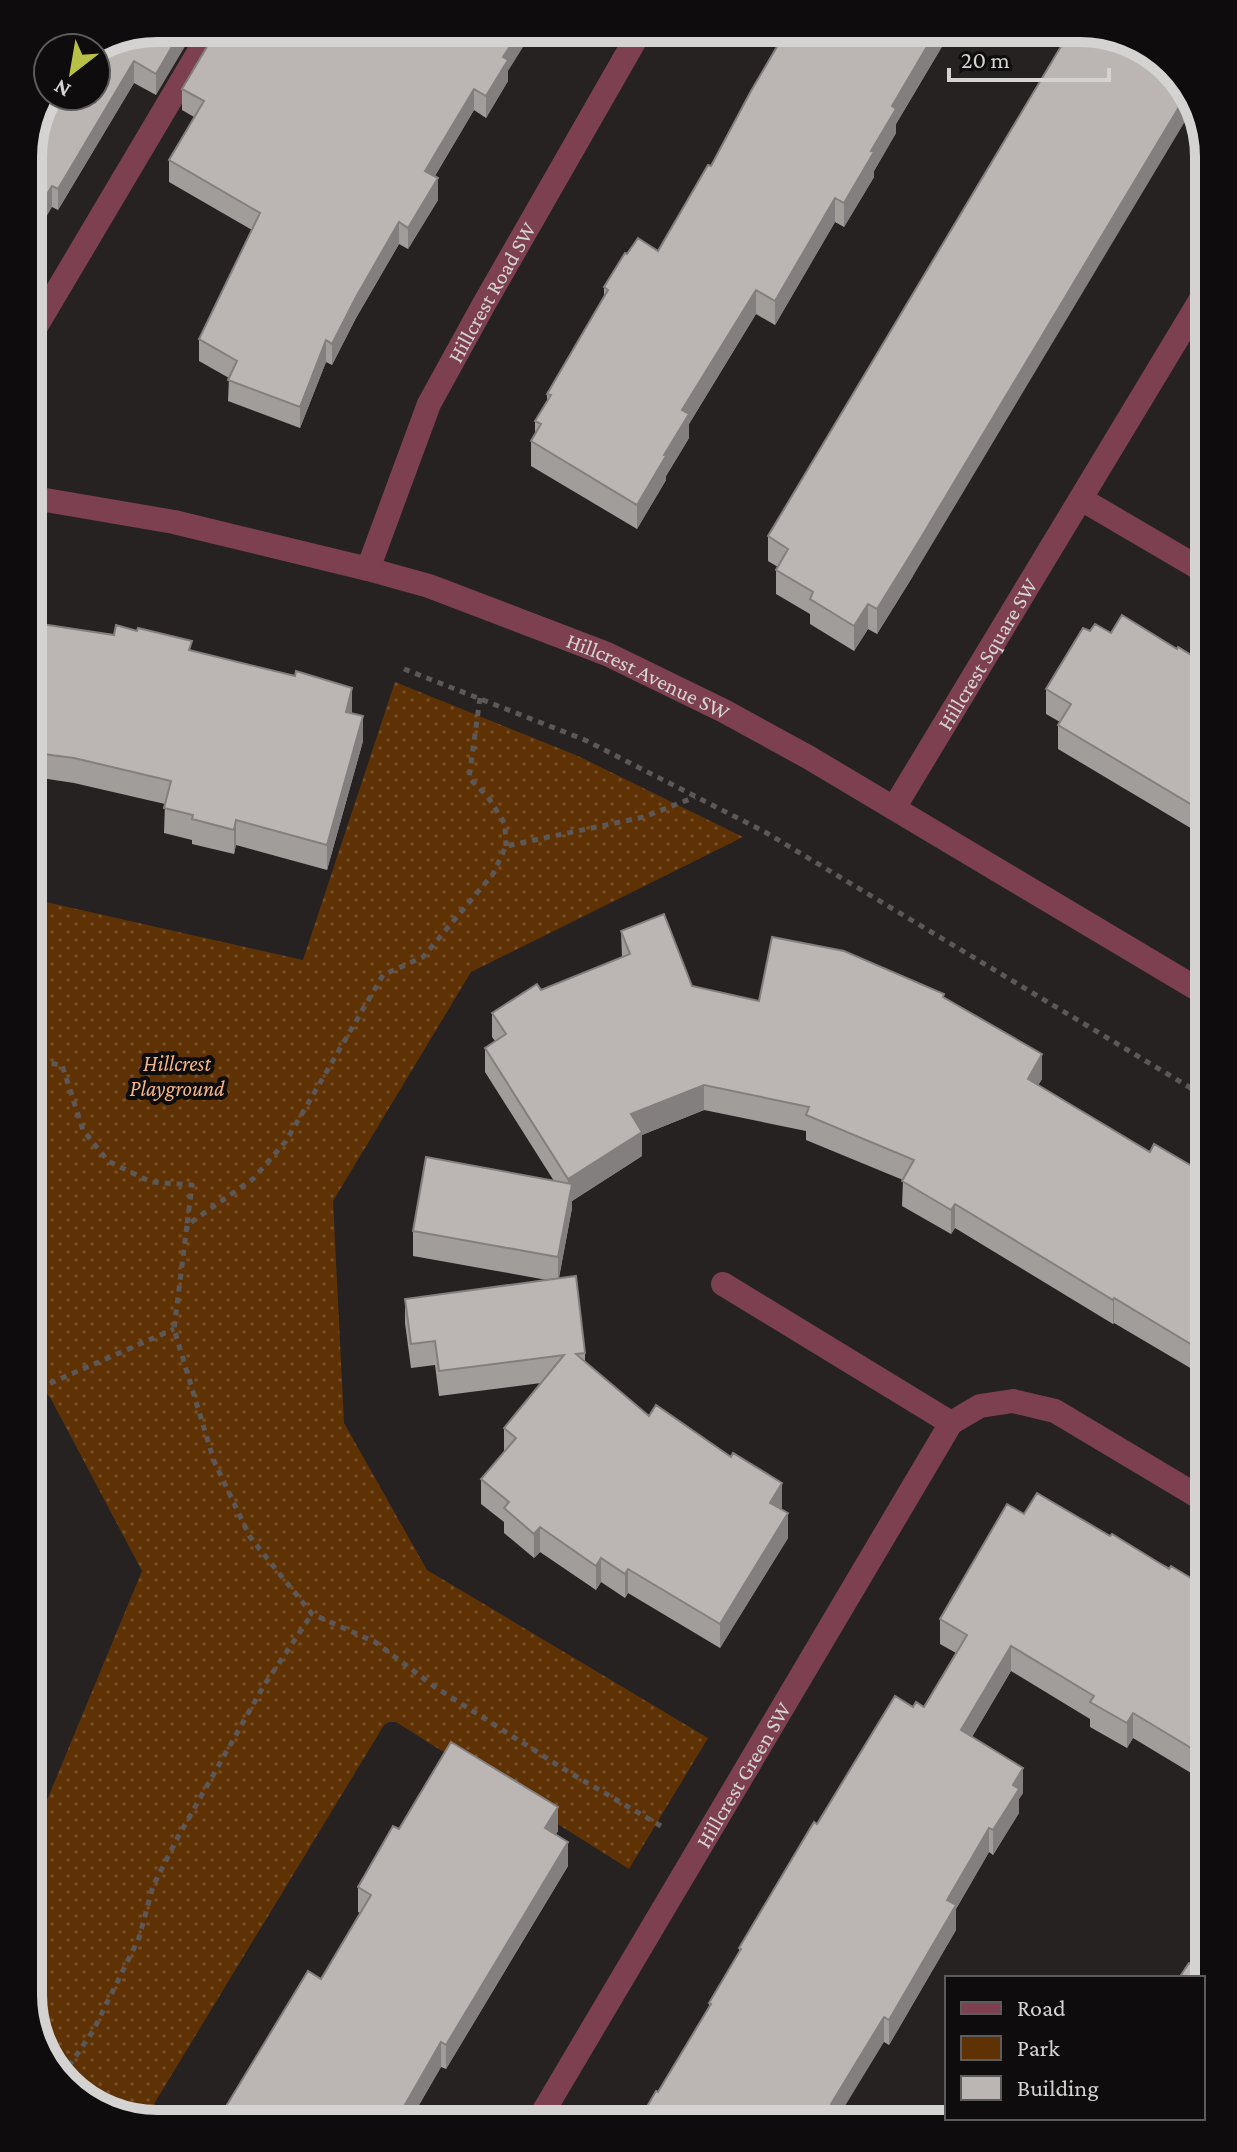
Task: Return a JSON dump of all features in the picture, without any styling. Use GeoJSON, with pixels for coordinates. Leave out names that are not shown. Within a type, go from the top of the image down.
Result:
{"type":"FeatureCollection","features":[{"type":"Feature","properties":{"kind":"street"},"geometry":{"type":"LineString","coordinates":[[42,316],[205,42]]}},
{"type":"Feature","properties":{"kind":"street","name":"Hillcrest Road SW"},"geometry":{"type":"LineString","coordinates":[[368,569],[429,404],[634,42]]}},
{"type":"Feature","properties":{"kind":"street","name":"Hillcrest Square SW"},"geometry":{"type":"LineString","coordinates":[[894,808],[1195,309]]}},
{"type":"Feature","properties":{"kind":"street","name":"Hillcrest Avenue SW"},"geometry":{"type":"LineString","coordinates":[[42,499],[174,522],[368,569],[429,586],[607,654],[724,711],[894,808],[1195,988]]}},
{"type":"Feature","properties":{"kind":"street"},"geometry":{"type":"LineString","coordinates":[[1081,499],[1195,566]]}},
{"type":"Feature","properties":{"kind":"street"},"geometry":{"type":"LineString","coordinates":[[723,1284],[951,1423],[980,1406],[1013,1401],[1055,1411],[1195,1495]]}},
{"type":"Feature","properties":{"kind":"street","name":"Hillcrest Green SW"},"geometry":{"type":"LineString","coordinates":[[544,2110],[951,1423]]}},
{"type":"Feature","properties":{"kind":"path"},"geometry":{"type":"LineString","coordinates":[[404,669],[585,740],[765,832],[1195,1091]]}},
{"type":"Feature","properties":{"kind":"path"},"geometry":{"type":"LineString","coordinates":[[187,1225],[253,1179],[286,1141],[383,975],[423,957],[493,874],[506,846],[505,824],[488,797],[469,778],[480,698]]}},
{"type":"Feature","properties":{"kind":"path"},"geometry":{"type":"LineString","coordinates":[[506,846],[644,817],[695,797]]}},
{"type":"Feature","properties":{"kind":"path"},"geometry":{"type":"LineString","coordinates":[[42,1062],[62,1065],[83,1130],[108,1161],[151,1182],[192,1185],[174,1329],[214,1461],[250,1537],[312,1614],[375,1642],[435,1687],[661,1826]]}},
{"type":"Feature","properties":{"kind":"path"},"geometry":{"type":"LineString","coordinates":[[42,1387],[174,1329]]}},
{"type":"Feature","properties":{"kind":"path"},"geometry":{"type":"LineString","coordinates":[[68,2067],[93,2031],[139,1938],[153,1886],[178,1837],[263,1687],[312,1614]]}},
{"type":"Feature","properties":{"kind":"green space","name":"Hillcrest Playground"},"geometry":{"type":"Polygon","coordinates":[[[395,682],[578,756],[743,837],[471,972],[333,1201],[344,1423],[427,1570],[708,1738],[629,1869],[396,1722],[384,1725],[150,2110],[135,2108],[93,2091],[61,2059],[48,2032],[42,1995],[42,1812],[142,1571],[42,1386],[42,901],[303,960],[395,682]]]}},
{"type":"Feature","properties":{"kind":"building"},"geometry":{"type":"Polygon","coordinates":[[[175,42],[156,74],[134,61],[112,98],[112,52],[135,44],[175,42]]]}},
{"type":"Feature","properties":{"kind":"building"},"geometry":{"type":"Polygon","coordinates":[[[210,42],[513,42],[503,57],[508,60],[486,96],[474,89],[425,171],[438,178],[408,228],[399,222],[332,344],[326,340],[300,407],[228,380],[237,361],[199,339],[260,213],[169,160],[204,101],[182,89],[210,42]]]}},
{"type":"Feature","properties":{"kind":"building"},"geometry":{"type":"Polygon","coordinates":[[[780,42],[930,42],[892,106],[896,109],[844,203],[835,198],[775,301],[756,290],[682,410],[689,414],[637,505],[531,441],[541,424],[535,421],[551,395],[547,394],[608,290],[604,287],[625,253],[638,238],[658,251],[708,165],[711,166],[780,42]]]}},
{"type":"Feature","properties":{"kind":"building"},"geometry":{"type":"Polygon","coordinates":[[[1064,42],[1102,44],[1144,61],[1166,81],[1181,103],[877,609],[868,604],[854,626],[810,599],[813,592],[776,570],[788,549],[768,536],[1064,42]]]}},
{"type":"Feature","properties":{"kind":"building"},"geometry":{"type":"Polygon","coordinates":[[[104,112],[58,189],[52,186],[42,203],[42,150],[51,113],[104,112]]]}},
{"type":"Feature","properties":{"kind":"building"},"geometry":{"type":"Polygon","coordinates":[[[1122,615],[1195,657],[1195,807],[1058,725],[1071,704],[1046,689],[1083,628],[1090,631],[1095,624],[1111,633],[1122,615]]]}},
{"type":"Feature","properties":{"kind":"building"},"geometry":{"type":"Polygon","coordinates":[[[42,624],[114,635],[116,625],[192,641],[189,650],[295,676],[296,671],[352,688],[346,712],[363,716],[327,845],[236,820],[234,830],[192,819],[193,815],[164,808],[171,781],[74,758],[42,754],[42,624]]]}},
{"type":"Feature","properties":{"kind":"building"},"geometry":{"type":"Polygon","coordinates":[[[664,914],[692,986],[759,1001],[772,937],[844,951],[944,994],[943,997],[1042,1054],[1028,1079],[1150,1152],[1154,1144],[1195,1168],[1195,1347],[955,1204],[951,1210],[902,1181],[914,1160],[806,1115],[809,1107],[704,1085],[631,1114],[642,1132],[568,1179],[485,1048],[506,1034],[492,1013],[537,984],[541,990],[630,954],[621,931],[664,914]]]}},
{"type":"Feature","properties":{"kind":"building"},"geometry":{"type":"Polygon","coordinates":[[[426,1157],[572,1184],[558,1257],[413,1231],[426,1157]]]}},
{"type":"Feature","properties":{"kind":"building"},"geometry":{"type":"Polygon","coordinates":[[[576,1276],[585,1353],[576,1354],[649,1416],[656,1405],[731,1457],[733,1453],[782,1483],[770,1503],[788,1513],[720,1624],[628,1569],[625,1574],[601,1558],[596,1566],[540,1527],[534,1534],[504,1508],[509,1502],[481,1479],[516,1438],[504,1428],[564,1355],[439,1371],[435,1341],[411,1344],[405,1299],[576,1276]]]}},
{"type":"Feature","properties":{"kind":"building"},"geometry":{"type":"Polygon","coordinates":[[[1037,1493],[1169,1569],[1171,1566],[1195,1581],[1195,1750],[1133,1713],[1127,1723],[1090,1702],[1094,1696],[1011,1646],[961,1730],[1023,1768],[1013,1785],[1019,1789],[993,1830],[989,1828],[947,1900],[956,1905],[889,2020],[884,2017],[831,2104],[831,2110],[645,2110],[711,2004],[739,1948],[814,1822],[817,1824],[895,1696],[913,1707],[916,1702],[924,1707],[967,1635],[940,1619],[1007,1504],[1024,1514],[1037,1493]]]}},
{"type":"Feature","properties":{"kind":"building"},"geometry":{"type":"Polygon","coordinates":[[[451,1742],[558,1807],[545,1828],[568,1842],[446,2045],[441,2042],[402,2110],[224,2110],[308,1971],[321,1979],[371,1895],[358,1887],[393,1826],[399,1829],[451,1742]]]}},
{"type":"Feature","properties":{"kind":"building"},"geometry":{"type":"Polygon","coordinates":[[[1189,1963],[1195,1966],[1195,1976],[1180,1976],[1189,1963]]]}}]}
